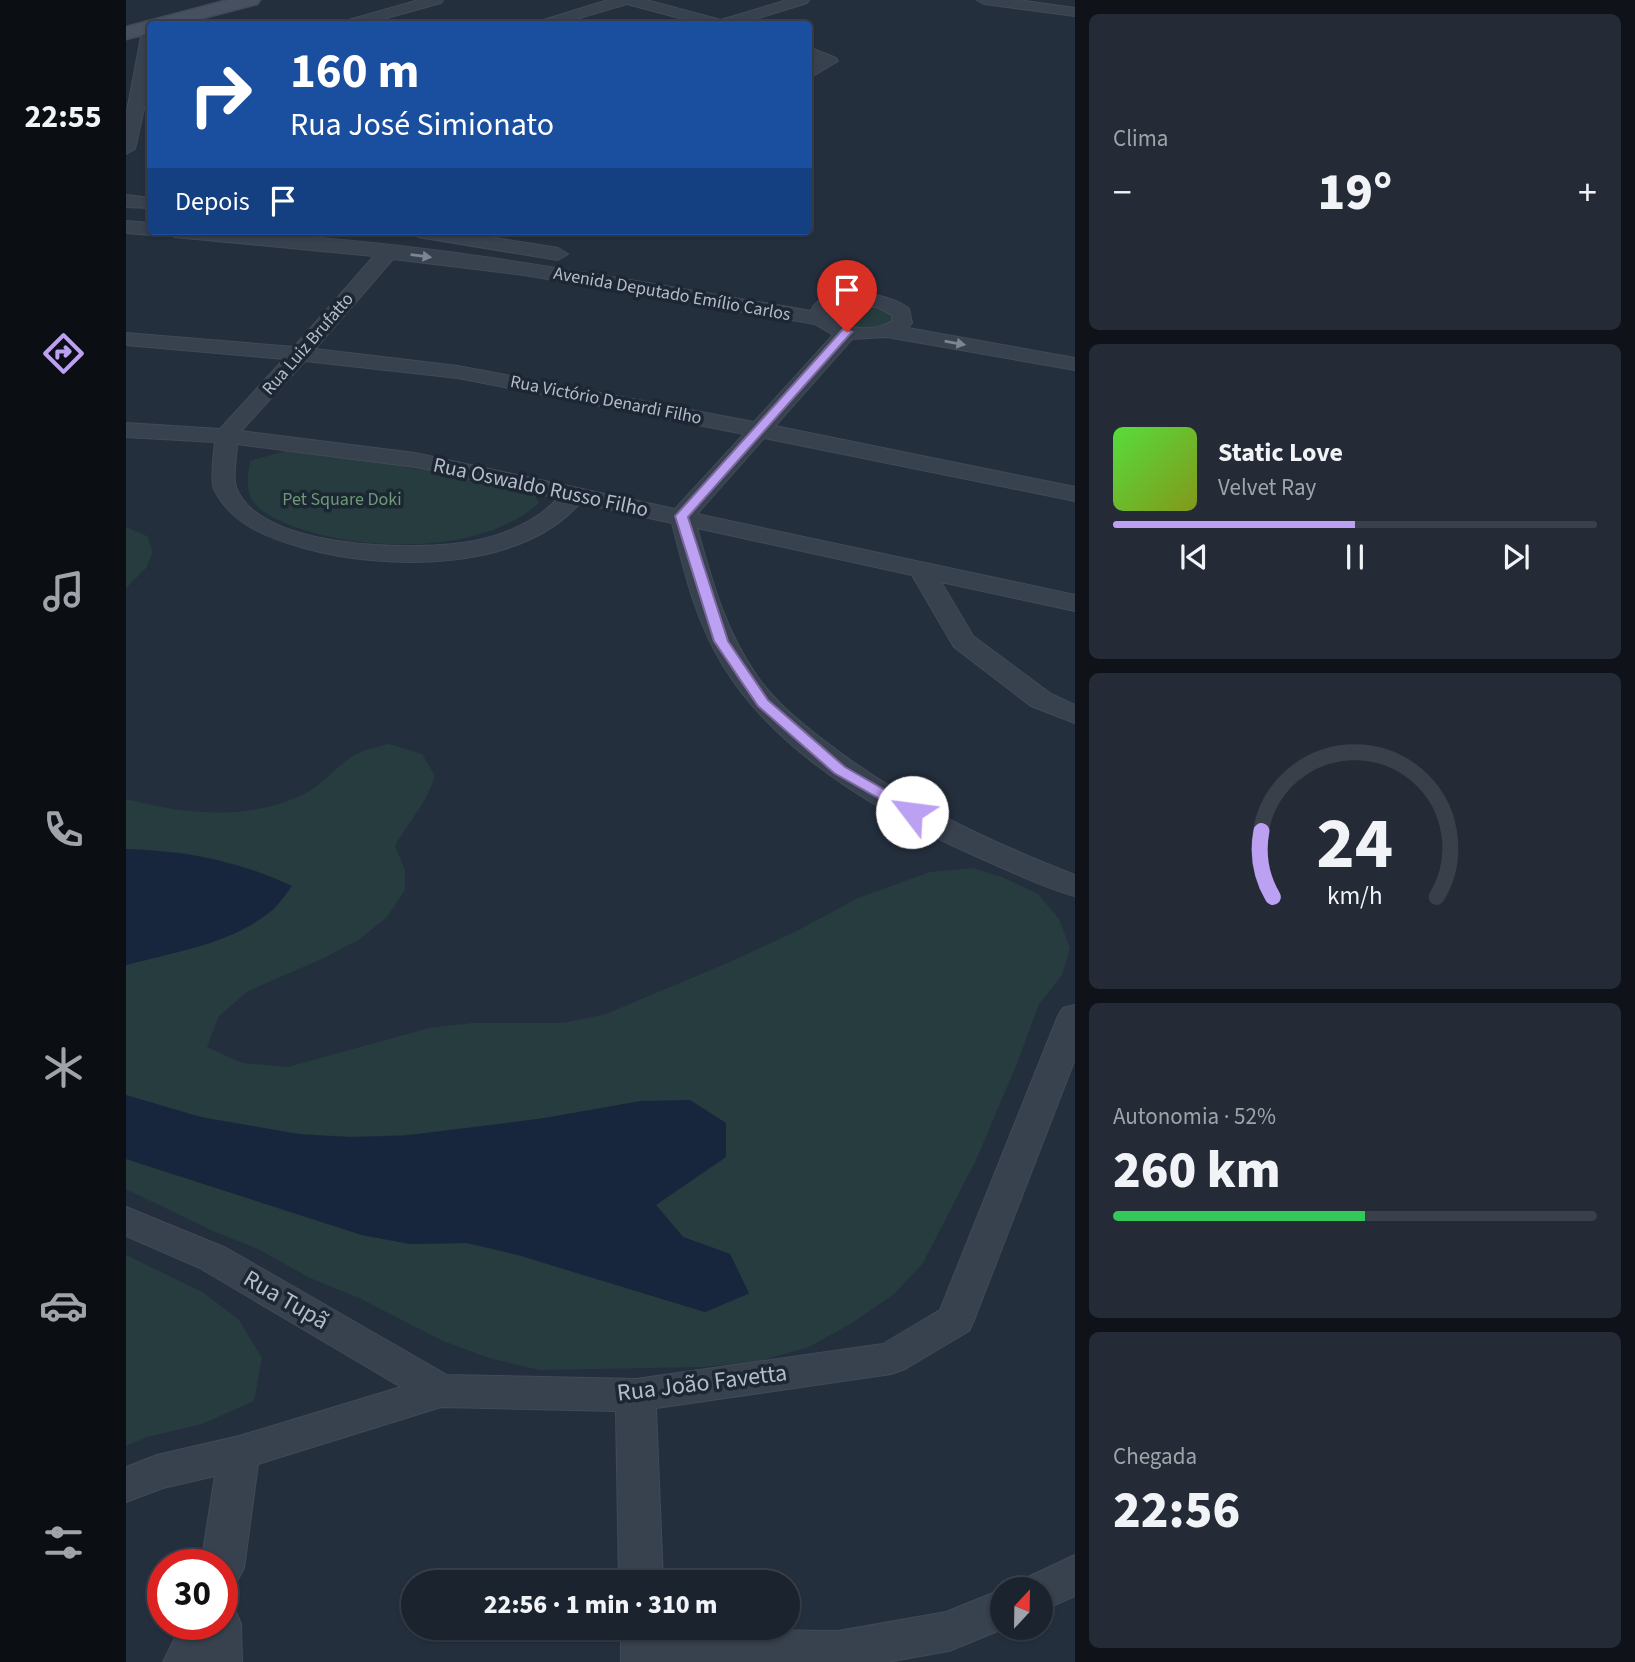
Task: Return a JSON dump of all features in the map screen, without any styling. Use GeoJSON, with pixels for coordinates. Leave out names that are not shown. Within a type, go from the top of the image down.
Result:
{"type":"FeatureCollection","features":[{"type":"Feature","properties":{"kind":"street"},"geometry":{"type":"LineString","coordinates":[[170,21],[250,0]]}},
{"type":"Feature","properties":{"kind":"street"},"geometry":{"type":"LineString","coordinates":[[361,21],[436,0]]}},
{"type":"Feature","properties":{"kind":"street"},"geometry":{"type":"LineString","coordinates":[[555,21],[626,0],[706,21]]}},
{"type":"Feature","properties":{"kind":"street"},"geometry":{"type":"LineString","coordinates":[[735,21],[802,0]]}},
{"type":"Feature","properties":{"kind":"street"},"geometry":{"type":"LineString","coordinates":[[984,0],[1075,12]]}},
{"type":"Feature","properties":{"kind":"street"},"geometry":{"type":"LineString","coordinates":[[1054,9],[1075,2]]}},
{"type":"Feature","properties":{"kind":"street"},"geometry":{"type":"LineString","coordinates":[[126,33],[147,28]]}},
{"type":"Feature","properties":{"kind":"street"},"geometry":{"type":"LineString","coordinates":[[812,54],[830,61],[812,72]]}},
{"type":"Feature","properties":{"kind":"street"},"geometry":{"type":"LineString","coordinates":[[146,87],[127,146],[147,145]]}},
{"type":"Feature","properties":{"kind":"street"},"geometry":{"type":"LineString","coordinates":[[126,201],[147,203]]}},
{"type":"Feature","properties":{"kind":"street"},"geometry":{"type":"LineString","coordinates":[[126,227],[147,229]]}},
{"type":"Feature","properties":{"kind":"street","name":"Avenida Deputado Emílio Carlos"},"geometry":{"type":"LineString","coordinates":[[267,235],[336,238],[388,252],[524,269],[821,319],[830,326],[847,332]]}},
{"type":"Feature","properties":{"kind":"street","name":"Avenida Deputado Emílio Carlos"},"geometry":{"type":"LineString","coordinates":[[446,235],[578,258]]}},
{"type":"Feature","properties":{"kind":"street"},"geometry":{"type":"LineString","coordinates":[[489,241],[500,235]]}},
{"type":"Feature","properties":{"kind":"street","name":"Rua Luiz Brufatto"},"geometry":{"type":"LineString","coordinates":[[227,436],[388,252]]}},
{"type":"Feature","properties":{"kind":"street","name":"Avenida Deputado Emílio Carlos"},"geometry":{"type":"LineString","coordinates":[[524,269],[551,253]]}},
{"type":"Feature","properties":{"kind":"street","name":"Avenida Deputado Emílio Carlos"},"geometry":{"type":"LineString","coordinates":[[726,283],[834,302],[874,300],[892,305],[902,313]]}},
{"type":"Feature","properties":{"kind":"street"},"geometry":{"type":"LineString","coordinates":[[821,319],[821,309],[834,302]]}},
{"type":"Feature","properties":{"kind":"street"},"geometry":{"type":"LineString","coordinates":[[887,331],[902,323],[902,313],[929,317]]}},
{"type":"Feature","properties":{"kind":"street"},"geometry":{"type":"LineString","coordinates":[[969,325],[1075,344]]}},
{"type":"Feature","properties":{"kind":"street"},"geometry":{"type":"LineString","coordinates":[[1075,364],[887,331],[847,332],[682,516],[721,641],[763,703],[840,770],[937,826],[1007,860],[1075,886]]}},
{"type":"Feature","properties":{"kind":"street","name":"Rua Victório Denardi Filho"},"geometry":{"type":"LineString","coordinates":[[128,339],[458,372],[547,387],[1075,494]]}},
{"type":"Feature","properties":{"kind":"street","name":"Rua Oswaldo Russo Filho"},"geometry":{"type":"LineString","coordinates":[[126,430],[227,436],[415,460],[1075,603]]}},
{"type":"Feature","properties":{"kind":"street"},"geometry":{"type":"LineString","coordinates":[[227,436],[224,486],[233,503],[251,519],[284,536],[331,548],[385,555],[438,554],[484,544],[534,529],[563,510],[574,495]]}},
{"type":"Feature","properties":{"kind":"street"},"geometry":{"type":"LineString","coordinates":[[922,570],[963,641],[1041,700],[1075,715]]}},
{"type":"Feature","properties":{"kind":"street","name":"Rua João Favetta"},"geometry":{"type":"LineString","coordinates":[[126,1485],[158,1472],[239,1453],[441,1391],[636,1395],[891,1358],[955,1320],[1075,1016]]}},
{"type":"Feature","properties":{"kind":"street","name":"Rua Tupã"},"geometry":{"type":"LineString","coordinates":[[126,1221],[213,1258],[441,1391]]}},
{"type":"Feature","properties":{"kind":"street"},"geometry":{"type":"LineString","coordinates":[[636,1395],[641,1570]]}},
{"type":"Feature","properties":{"kind":"street"},"geometry":{"type":"LineString","coordinates":[[225,1549],[239,1453]]}},
{"type":"Feature","properties":{"kind":"street"},"geometry":{"type":"LineString","coordinates":[[643,1649],[838,1651],[949,1631],[990,1614]]}},
{"type":"Feature","properties":{"kind":"street"},"geometry":{"type":"LineString","coordinates":[[185,1662],[197,1640]]}},
{"type":"Feature","properties":{"kind":"street"},"geometry":{"type":"LineString","coordinates":[[219,1640],[220,1662]]}},
{"type":"Feature","properties":{"kind":"green space"},"geometry":{"type":"Polygon","coordinates":[[[851,304],[871,304],[893,314],[894,318],[881,328],[863,329],[844,325],[830,317],[835,308],[851,304]]]}},
{"type":"Feature","properties":{"kind":"green space","name":"Pet Square Doki"},"geometry":{"type":"Polygon","coordinates":[[[285,451],[348,458],[441,474],[534,494],[539,503],[515,520],[487,532],[455,540],[387,544],[323,535],[295,527],[264,512],[249,494],[250,461],[285,451]]]}},
{"type":"Feature","properties":{"kind":"green space"},"geometry":{"type":"Polygon","coordinates":[[[126,527],[147,536],[153,552],[146,568],[126,588],[126,527]]]}},
{"type":"Feature","properties":{"kind":"green space"},"geometry":{"type":"Polygon","coordinates":[[[389,744],[422,754],[435,776],[422,804],[395,846],[405,870],[405,890],[387,917],[360,939],[248,991],[219,1016],[207,1047],[242,1063],[288,1067],[429,1028],[473,1023],[563,1023],[606,1014],[795,932],[858,898],[930,872],[973,868],[1002,877],[1038,894],[1059,919],[1070,948],[1062,975],[1039,1004],[976,1160],[923,1263],[894,1294],[852,1323],[809,1347],[759,1361],[703,1367],[539,1370],[489,1358],[443,1341],[359,1298],[310,1278],[258,1249],[213,1231],[126,1189],[126,1159],[362,1235],[410,1244],[467,1243],[518,1255],[705,1312],[749,1294],[730,1254],[683,1237],[655,1204],[641,1101],[472,1128],[345,1137],[280,1133],[235,1125],[126,1095],[126,965],[158,956],[222,861],[183,853],[126,849],[126,799],[194,811],[240,812],[262,808],[306,793],[353,756],[389,744]]]}},
{"type":"Feature","properties":{"kind":"green space"},"geometry":{"type":"Polygon","coordinates":[[[126,1255],[204,1293],[239,1320],[262,1358],[254,1401],[202,1424],[147,1437],[126,1446],[126,1255]]]}},
{"type":"Feature","properties":{"kind":"water"},"geometry":{"type":"Polygon","coordinates":[[[126,849],[211,859],[252,870],[292,886],[270,912],[237,932],[201,946],[126,965],[126,849]]]}},
{"type":"Feature","properties":{"kind":"water"},"geometry":{"type":"Polygon","coordinates":[[[126,1095],[200,1117],[299,1134],[350,1137],[401,1136],[545,1118],[641,1101],[690,1100],[726,1123],[726,1157],[656,1205],[683,1237],[730,1254],[749,1293],[705,1312],[518,1255],[467,1243],[410,1244],[362,1235],[126,1159],[126,1095]]]}},
{"type":"Feature","properties":{"kind":"route"},"geometry":{"type":"LineString","coordinates":[[847,332],[682,516],[706,600],[721,641],[763,703],[840,770],[912,812]]}}]}
